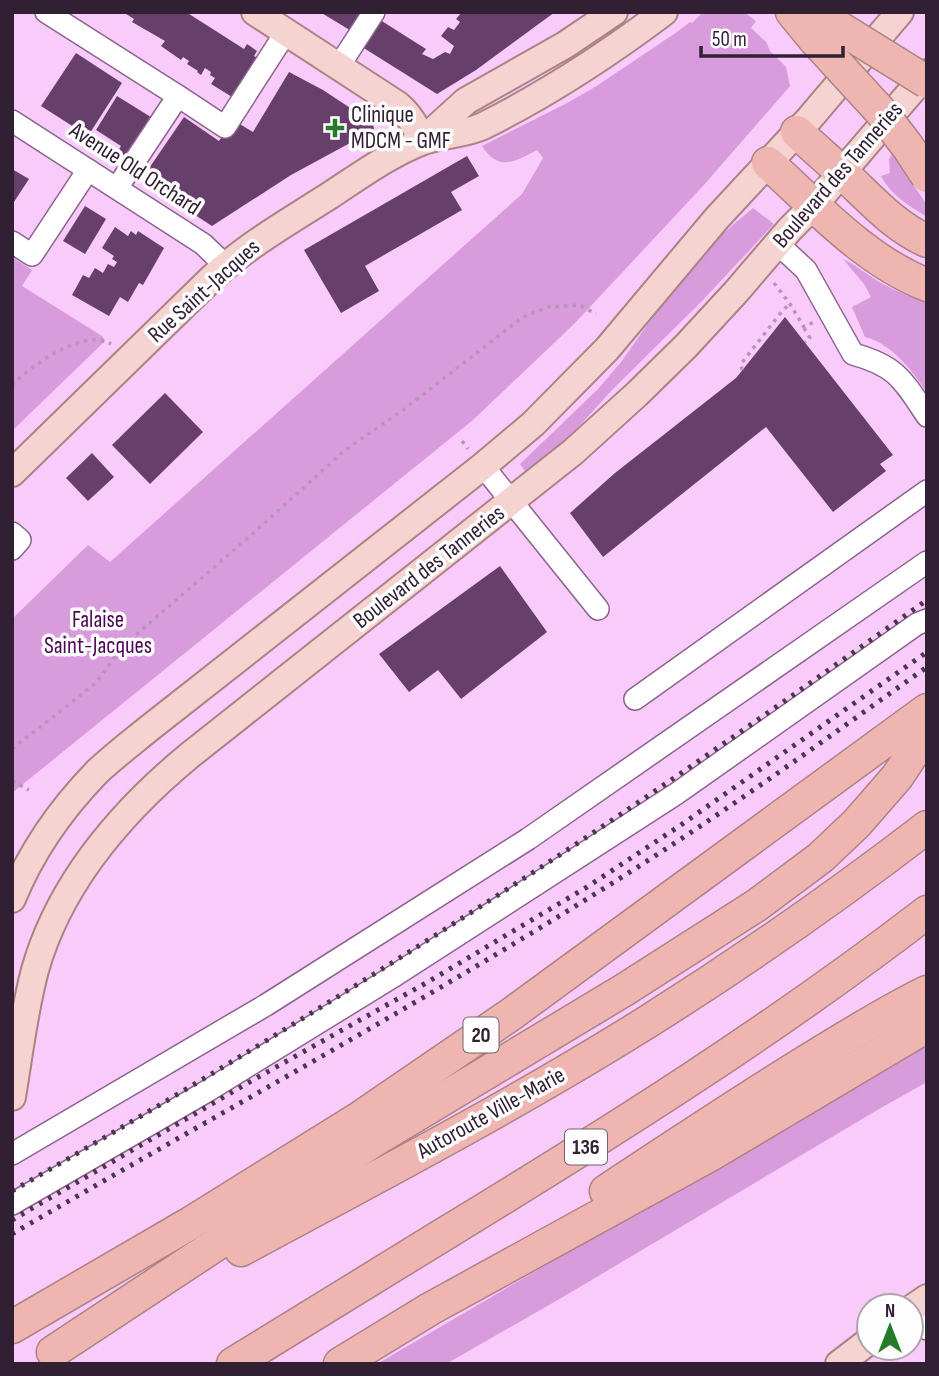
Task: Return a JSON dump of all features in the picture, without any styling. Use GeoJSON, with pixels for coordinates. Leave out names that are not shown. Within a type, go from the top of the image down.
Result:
{"type":"FeatureCollection","features":[{"type":"Feature","properties":{"kind":"highway"},"geometry":{"type":"LineString","coordinates":[[792,12],[927,82]]}},
{"type":"Feature","properties":{"kind":"highway"},"geometry":{"type":"LineString","coordinates":[[818,24],[927,176]]}},
{"type":"Feature","properties":{"kind":"highway"},"geometry":{"type":"LineString","coordinates":[[796,132],[890,218],[927,242]]}},
{"type":"Feature","properties":{"kind":"highway"},"geometry":{"type":"LineString","coordinates":[[768,163],[881,262],[927,285]]}},
{"type":"Feature","properties":{"kind":"highway","name":"20"},"geometry":{"type":"LineString","coordinates":[[12,1327],[189,1224],[393,1095],[521,1007],[927,710]]}},
{"type":"Feature","properties":{"kind":"highway"},"geometry":{"type":"LineString","coordinates":[[43,1358],[373,1141],[624,990],[798,876],[840,841],[872,807],[897,777],[927,732]]}},
{"type":"Feature","properties":{"kind":"highway","name":"Autoroute Ville-Marie"},"geometry":{"type":"LineString","coordinates":[[43,1358],[397,1165],[643,1024],[774,938],[927,827]]}},
{"type":"Feature","properties":{"kind":"highway","name":"136"},"geometry":{"type":"LineString","coordinates":[[233,1364],[676,1090],[786,1015],[927,912]]}},
{"type":"Feature","properties":{"kind":"highway"},"geometry":{"type":"LineString","coordinates":[[340,1364],[430,1309],[694,1132],[847,1036],[927,992]]}},
{"type":"Feature","properties":{"kind":"highway"},"geometry":{"type":"LineString","coordinates":[[430,1309],[710,1155],[927,1026]]}},
{"type":"Feature","properties":{"kind":"main road"},"geometry":{"type":"LineString","coordinates":[[255,12],[407,112],[422,141]]}},
{"type":"Feature","properties":{"kind":"main road","name":"Rue Saint-Jacques"},"geometry":{"type":"LineString","coordinates":[[12,473],[226,266],[305,211],[422,141],[466,101],[565,45],[614,12]]}},
{"type":"Feature","properties":{"kind":"main road","name":"Rue Saint-Jacques"},"geometry":{"type":"LineString","coordinates":[[422,141],[479,128],[534,99],[602,57],[664,12]]}},
{"type":"Feature","properties":{"kind":"main road","name":"Boulevard des Tanneries"},"geometry":{"type":"LineString","coordinates":[[12,899],[46,835],[98,771],[471,458],[533,424],[594,363],[717,218],[900,12]]}},
{"type":"Feature","properties":{"kind":"main road","name":"Boulevard des Tanneries"},"geometry":{"type":"LineString","coordinates":[[12,1097],[29,997],[36,968],[55,917],[81,871],[126,813],[180,764],[573,452],[647,384],[686,346],[814,205],[927,73]]}},
{"type":"Feature","properties":{"kind":"main road"},"geometry":{"type":"LineString","coordinates":[[839,1364],[855,1352]]}},
{"type":"Feature","properties":{"kind":"street"},"geometry":{"type":"LineString","coordinates":[[46,12],[225,127],[286,32]]}},
{"type":"Feature","properties":{"kind":"street"},"geometry":{"type":"LineString","coordinates":[[338,66],[374,12]]}},
{"type":"Feature","properties":{"kind":"street"},"geometry":{"type":"LineString","coordinates":[[117,188],[178,96]]}},
{"type":"Feature","properties":{"kind":"street","name":"Avenue Old Orchard"},"geometry":{"type":"LineString","coordinates":[[12,121],[203,244],[226,266]]}},
{"type":"Feature","properties":{"kind":"street"},"geometry":{"type":"LineString","coordinates":[[12,242],[33,255],[88,170]]}},
{"type":"Feature","properties":{"kind":"street"},"geometry":{"type":"LineString","coordinates":[[778,244],[806,270],[853,354],[883,363],[895,372],[927,416]]}},
{"type":"Feature","properties":{"kind":"street"},"geometry":{"type":"LineString","coordinates":[[471,458],[512,501],[598,610]]}},
{"type":"Feature","properties":{"kind":"street"},"geometry":{"type":"LineString","coordinates":[[635,699],[927,491]]}},
{"type":"Feature","properties":{"kind":"street"},"geometry":{"type":"LineString","coordinates":[[12,533],[20,540],[12,548]]}},
{"type":"Feature","properties":{"kind":"street"},"geometry":{"type":"LineString","coordinates":[[12,1154],[266,1005],[528,839],[927,562]]}},
{"type":"Feature","properties":{"kind":"street"},"geometry":{"type":"LineString","coordinates":[[12,1204],[204,1093],[394,976],[676,794],[917,624],[927,620]]}},
{"type":"Feature","properties":{"kind":"path"},"geometry":{"type":"LineString","coordinates":[[774,283],[810,338],[804,342]]}},
{"type":"Feature","properties":{"kind":"path"},"geometry":{"type":"LineString","coordinates":[[742,370],[741,363],[790,304]]}},
{"type":"Feature","properties":{"kind":"path"},"geometry":{"type":"LineString","coordinates":[[12,748],[96,682],[123,646],[344,451],[403,410],[523,317],[548,307],[579,305],[596,314]]}},
{"type":"Feature","properties":{"kind":"path"},"geometry":{"type":"LineString","coordinates":[[804,327],[820,319]]}},
{"type":"Feature","properties":{"kind":"path"},"geometry":{"type":"LineString","coordinates":[[12,385],[28,370],[57,352],[85,342],[108,342]]}},
{"type":"Feature","properties":{"kind":"path"},"geometry":{"type":"LineString","coordinates":[[462,441],[471,458]]}},
{"type":"Feature","properties":{"kind":"path"},"geometry":{"type":"LineString","coordinates":[[12,781],[29,790]]}},
{"type":"Feature","properties":{"kind":"green space","name":"Falaise Saint-Jacques"},"geometry":{"type":"Polygon","coordinates":[[[703,12],[744,12],[756,21],[751,28],[786,67],[790,86],[703,186],[574,324],[473,420],[12,793],[12,619],[88,545],[110,562],[522,194],[543,158],[537,150],[514,161],[501,162],[488,154],[482,146],[595,87],[692,23],[703,12]]]}},
{"type":"Feature","properties":{"kind":"green space"},"geometry":{"type":"Polygon","coordinates":[[[893,153],[926,204],[927,217],[895,194],[881,176],[890,173],[889,159],[893,153]]]}},
{"type":"Feature","properties":{"kind":"green space"},"geometry":{"type":"Polygon","coordinates":[[[753,208],[774,224],[573,433],[528,475],[520,464],[598,389],[621,362],[669,294],[720,236],[753,208]]]}},
{"type":"Feature","properties":{"kind":"green space"},"geometry":{"type":"Polygon","coordinates":[[[12,257],[32,270],[22,286],[102,336],[105,341],[12,431],[12,257]]]}},
{"type":"Feature","properties":{"kind":"green space"},"geometry":{"type":"Polygon","coordinates":[[[843,259],[881,283],[927,303],[927,393],[893,352],[865,337],[852,307],[871,297],[843,259]]]}},
{"type":"Feature","properties":{"kind":"green space"},"geometry":{"type":"Polygon","coordinates":[[[927,1044],[927,1082],[563,1297],[446,1364],[377,1364],[890,1063],[927,1044]]]}},
{"type":"Feature","properties":{"kind":"building"},"geometry":{"type":"Polygon","coordinates":[[[123,12],[186,12],[244,49],[247,44],[257,51],[254,56],[262,61],[237,100],[211,84],[215,78],[210,75],[211,72],[205,68],[201,75],[187,64],[189,61],[183,57],[181,60],[161,46],[165,41],[132,22],[134,19],[123,12]]]}},
{"type":"Feature","properties":{"kind":"building"},"geometry":{"type":"Polygon","coordinates":[[[320,12],[365,12],[353,32],[320,12]]]}},
{"type":"Feature","properties":{"kind":"building"},"geometry":{"type":"Polygon","coordinates":[[[462,12],[555,12],[476,70],[437,94],[359,45],[377,18],[426,49],[422,54],[433,59],[445,52],[450,54],[454,46],[441,36],[448,27],[454,30],[460,22],[456,19],[462,12]]]}},
{"type":"Feature","properties":{"kind":"building"},"geometry":{"type":"Polygon","coordinates":[[[76,53],[122,83],[88,136],[41,106],[76,53]]]}},
{"type":"Feature","properties":{"kind":"building"},"geometry":{"type":"Polygon","coordinates":[[[289,72],[323,90],[373,123],[374,130],[291,175],[212,226],[141,180],[184,117],[219,141],[233,120],[253,132],[289,72]]]}},
{"type":"Feature","properties":{"kind":"building"},"geometry":{"type":"Polygon","coordinates":[[[117,96],[154,119],[129,159],[118,151],[121,146],[96,130],[117,96]]]}},
{"type":"Feature","properties":{"kind":"building"},"geometry":{"type":"Polygon","coordinates":[[[467,156],[479,176],[451,192],[462,210],[365,266],[379,291],[341,313],[304,250],[467,156]]]}},
{"type":"Feature","properties":{"kind":"building"},"geometry":{"type":"Polygon","coordinates":[[[12,169],[29,179],[12,205],[12,169]]]}},
{"type":"Feature","properties":{"kind":"building"},"geometry":{"type":"Polygon","coordinates":[[[85,206],[106,219],[85,254],[63,241],[85,206]]]}},
{"type":"Feature","properties":{"kind":"building"},"geometry":{"type":"Polygon","coordinates":[[[115,227],[128,236],[131,231],[136,235],[138,231],[164,248],[143,285],[139,283],[128,302],[120,297],[109,316],[72,295],[83,275],[89,278],[95,268],[103,273],[108,264],[114,267],[117,262],[112,259],[114,256],[102,248],[115,227]]]}},
{"type":"Feature","properties":{"kind":"building"},"geometry":{"type":"Polygon","coordinates":[[[785,317],[893,455],[880,464],[886,471],[833,512],[766,427],[603,557],[570,513],[615,473],[736,378],[785,317]]]}},
{"type":"Feature","properties":{"kind":"building"},"geometry":{"type":"Polygon","coordinates":[[[165,393],[203,432],[150,484],[112,445],[165,393]]]}},
{"type":"Feature","properties":{"kind":"building"},"geometry":{"type":"Polygon","coordinates":[[[92,453],[114,477],[88,501],[66,478],[92,453]]]}},
{"type":"Feature","properties":{"kind":"building"},"geometry":{"type":"Polygon","coordinates":[[[500,566],[547,632],[461,699],[438,670],[409,692],[379,654],[500,566]]]}},
{"type":"Feature","properties":{"kind":"railway"},"geometry":{"type":"LineString","coordinates":[[12,1191],[215,1072],[483,905],[692,766],[927,600]]}},
{"type":"Feature","properties":{"kind":"railway"},"geometry":{"type":"LineString","coordinates":[[12,1220],[426,983],[587,887],[678,827],[927,652]]}},
{"type":"Feature","properties":{"kind":"railway"},"geometry":{"type":"LineString","coordinates":[[12,1234],[557,918],[708,821],[927,667]]}},
{"type":"Feature","properties":{"kind":"place","name":"Clinique MDCM - GMF"},"geometry":{"type":"Point","coordinates":[335,128]}}]}
